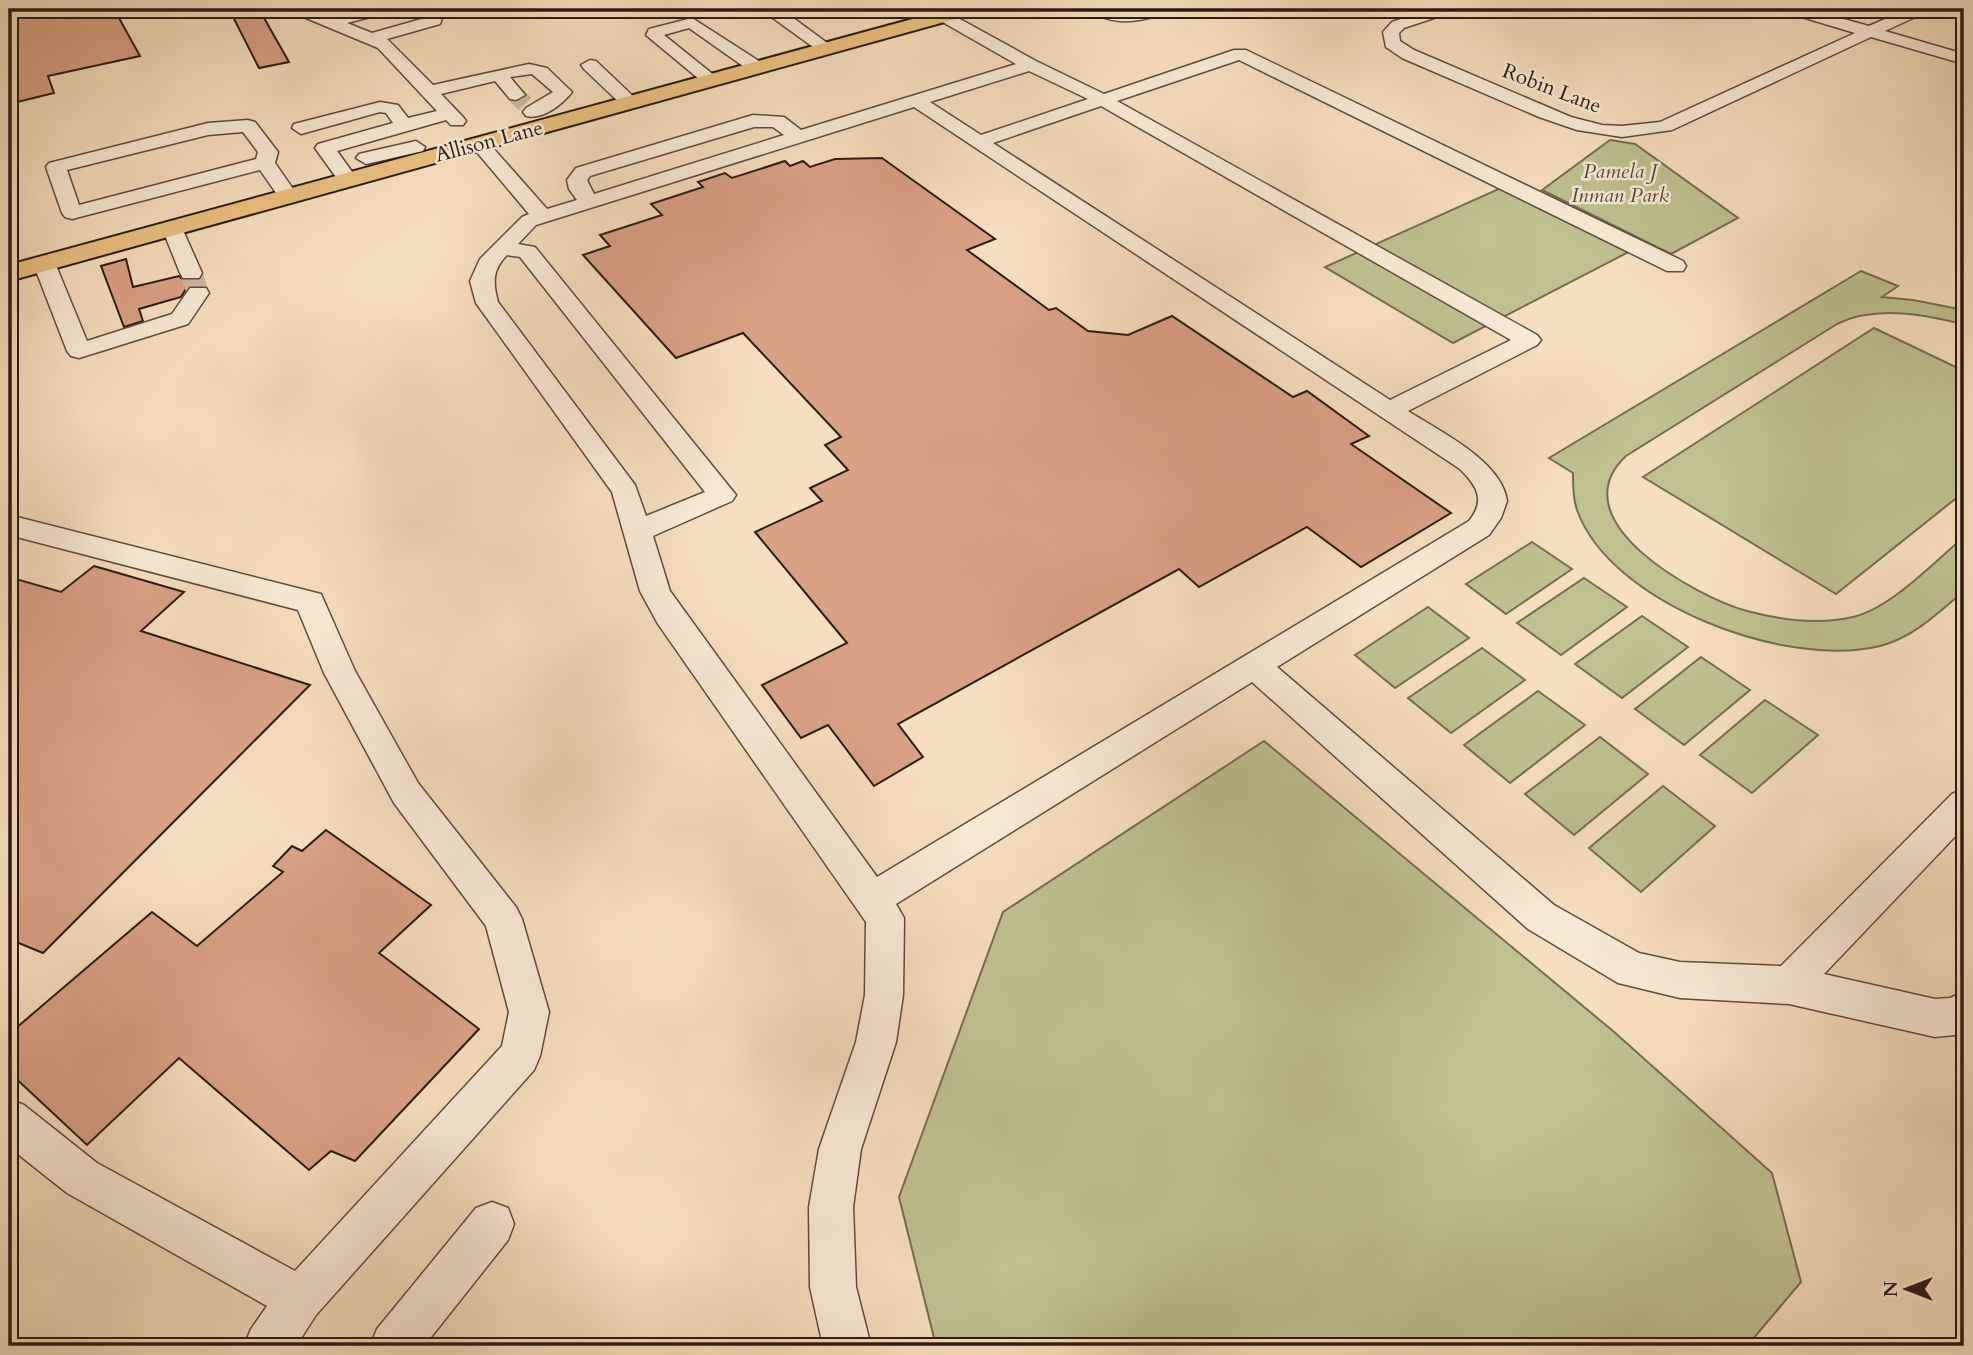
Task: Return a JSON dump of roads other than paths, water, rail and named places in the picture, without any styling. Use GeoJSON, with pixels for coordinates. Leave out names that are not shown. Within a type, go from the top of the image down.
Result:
{"type":"FeatureCollection","features":[{"type":"Feature","properties":{"kind":"main road","name":"Allison Lane"},"geometry":{"type":"LineString","coordinates":[[9,273],[288,196],[343,172],[420,153],[453,151],[468,126],[507,136],[529,109],[629,102],[826,48],[944,12]]}},
{"type":"Feature","properties":{"kind":"street"},"geometry":{"type":"LineString","coordinates":[[307,9],[312,15],[384,44],[468,126],[542,216]]}},
{"type":"Feature","properties":{"kind":"street"},"geometry":{"type":"LineString","coordinates":[[333,22],[384,9]]}},
{"type":"Feature","properties":{"kind":"street"},"geometry":{"type":"LineString","coordinates":[[373,40],[434,21],[435,18],[425,9]]}},
{"type":"Feature","properties":{"kind":"street"},"geometry":{"type":"LineString","coordinates":[[1099,9],[1127,19],[1167,9]]}},
{"type":"Feature","properties":{"kind":"street","name":"Robin Lane"},"geometry":{"type":"LineString","coordinates":[[1446,9],[1398,25],[1391,32],[1392,43],[1408,54],[1566,122],[1611,133],[1632,134],[1665,126],[1920,9]]}},
{"type":"Feature","properties":{"kind":"street"},"geometry":{"type":"LineString","coordinates":[[1791,9],[1964,60]]}},
{"type":"Feature","properties":{"kind":"street"},"geometry":{"type":"LineString","coordinates":[[772,10],[826,48]]}},
{"type":"Feature","properties":{"kind":"street"},"geometry":{"type":"LineString","coordinates":[[944,12],[1030,65],[1102,100],[1529,340],[1390,411]]}},
{"type":"Feature","properties":{"kind":"street"},"geometry":{"type":"LineString","coordinates":[[711,80],[654,35],[655,32],[692,23],[756,67]]}},
{"type":"Feature","properties":{"kind":"street"},"geometry":{"type":"LineString","coordinates":[[979,141],[1240,54],[1675,265]]}},
{"type":"Feature","properties":{"kind":"street"},"geometry":{"type":"LineString","coordinates":[[590,65],[629,102]]}},
{"type":"Feature","properties":{"kind":"street"},"geometry":{"type":"LineString","coordinates":[[847,1346],[833,1287],[831,1207],[840,1149],[876,1042],[884,995],[886,918],[669,616],[654,591],[625,491],[487,303],[482,291],[482,274],[502,248],[529,221],[542,216],[1030,65]]}},
{"type":"Feature","properties":{"kind":"street"},"geometry":{"type":"LineString","coordinates":[[430,91],[499,75],[531,68],[544,72],[564,92],[555,100],[529,109],[499,75]]}},
{"type":"Feature","properties":{"kind":"street"},"geometry":{"type":"LineString","coordinates":[[872,899],[1479,528],[1491,514],[1494,498],[1487,480],[1469,463],[915,100]]}},
{"type":"Feature","properties":{"kind":"street"},"geometry":{"type":"LineString","coordinates":[[301,128],[380,107],[391,109],[420,153]]}},
{"type":"Feature","properties":{"kind":"street"},"geometry":{"type":"LineString","coordinates":[[235,125],[248,126],[268,152],[265,163],[72,213],[56,167],[208,129],[235,125]]}},
{"type":"Feature","properties":{"kind":"street"},"geometry":{"type":"LineString","coordinates":[[343,172],[325,148],[404,125],[468,126]]}},
{"type":"Feature","properties":{"kind":"street"},"geometry":{"type":"LineString","coordinates":[[265,163],[288,196]]}},
{"type":"Feature","properties":{"kind":"street"},"geometry":{"type":"LineString","coordinates":[[44,263],[79,351],[180,319],[195,283],[172,228]]}},
{"type":"Feature","properties":{"kind":"street"},"geometry":{"type":"LineString","coordinates":[[502,248],[527,252],[722,495],[638,531]]}},
{"type":"Feature","properties":{"kind":"street"},"geometry":{"type":"LineString","coordinates":[[9,525],[310,602],[340,673],[407,793],[503,919],[529,1012],[520,1056],[300,1300],[268,1346]]}},
{"type":"Feature","properties":{"kind":"street"},"geometry":{"type":"LineString","coordinates":[[1254,665],[1541,917],[1632,970],[1680,980],[1789,985],[1935,1018],[1960,1016],[1964,1011]]}},
{"type":"Feature","properties":{"kind":"street"},"geometry":{"type":"LineString","coordinates":[[1789,985],[1842,927],[1964,804]]}},
{"type":"Feature","properties":{"kind":"street"},"geometry":{"type":"LineString","coordinates":[[9,1120],[82,1178],[300,1300]]}},
{"type":"Feature","properties":{"kind":"street"},"geometry":{"type":"LineString","coordinates":[[394,1346],[492,1224]]}},
{"type":"Feature","properties":{"kind":"tunnel"},"geometry":{"type":"LineString","coordinates":[[516,95],[525,104]]}},
{"type":"Feature","properties":{"kind":"tunnel"},"geometry":{"type":"LineString","coordinates":[[191,273],[198,293]]}},
{"type":"Feature","properties":{"kind":"park label","name":"Pamela J Inman Park"},"geometry":{"type":"Point","coordinates":[1620,183]}}]}
